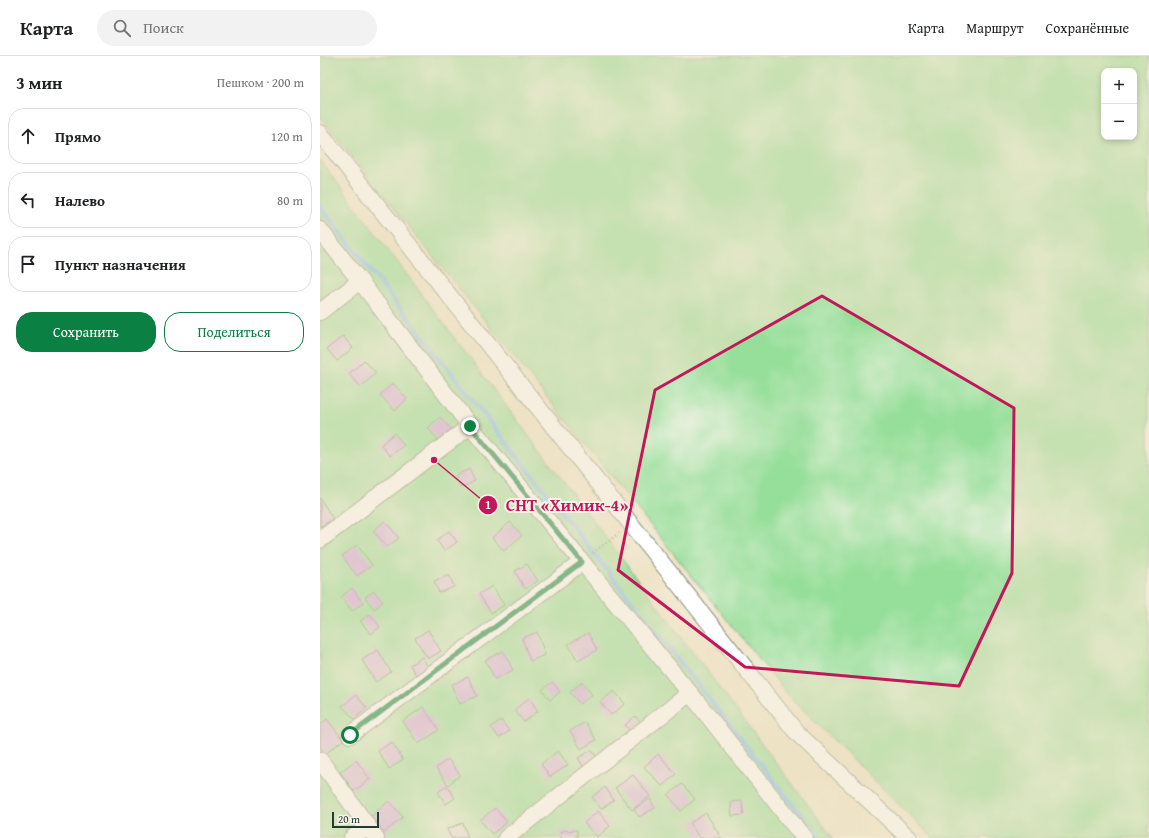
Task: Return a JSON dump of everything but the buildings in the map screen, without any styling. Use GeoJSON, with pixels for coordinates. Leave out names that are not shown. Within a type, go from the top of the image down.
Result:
{"type":"FeatureCollection","features":[{"type":"Feature","properties":{"kind":"street"},"geometry":{"type":"LineString","coordinates":[[320,132],[797,733],[909,838]]}},
{"type":"Feature","properties":{"kind":"street"},"geometry":{"type":"LineString","coordinates":[[320,230],[470,426],[690,693],[802,837]]}},
{"type":"Feature","properties":{"kind":"street"},"geometry":{"type":"LineString","coordinates":[[320,312],[360,281]]}},
{"type":"Feature","properties":{"kind":"street"},"geometry":{"type":"LineString","coordinates":[[320,540],[470,426]]}},
{"type":"Feature","properties":{"kind":"street"},"geometry":{"type":"LineString","coordinates":[[350,735],[582,562]]}},
{"type":"Feature","properties":{"kind":"street"},"geometry":{"type":"LineString","coordinates":[[506,838],[690,693]]}},
{"type":"Feature","properties":{"kind":"street"},"geometry":{"type":"LineString","coordinates":[[320,760],[372,832],[352,838]]}},
{"type":"Feature","properties":{"kind":"path"},"geometry":{"type":"LineString","coordinates":[[582,562],[631,524]]}},
{"type":"Feature","properties":{"kind":"highlighted area"},"geometry":{"type":"Polygon","coordinates":[[[822,296],[1014,408],[1012,573],[959,686],[745,667],[618,570],[655,390],[822,296]]]}},
{"type":"Feature","properties":{"kind":"green space"},"geometry":{"type":"Polygon","coordinates":[[[320,56],[1149,56],[1149,838],[933,838],[788,695],[320,117],[320,56]]]}},
{"type":"Feature","properties":{"kind":"green space"},"geometry":{"type":"Polygon","coordinates":[[[320,160],[833,838],[320,838],[320,160]]]}},
{"type":"Feature","properties":{"kind":"waterway"},"geometry":{"type":"LineString","coordinates":[[320,207],[819,838]]}},
{"type":"Feature","properties":{"kind":"place","name":"СНТ «Химик-4»"},"geometry":{"type":"Point","coordinates":[434,460]}},
{"type":"Feature","properties":{"kind":"route"},"geometry":{"type":"LineString","coordinates":[[350,735],[582,562],[470,426]]}}]}
